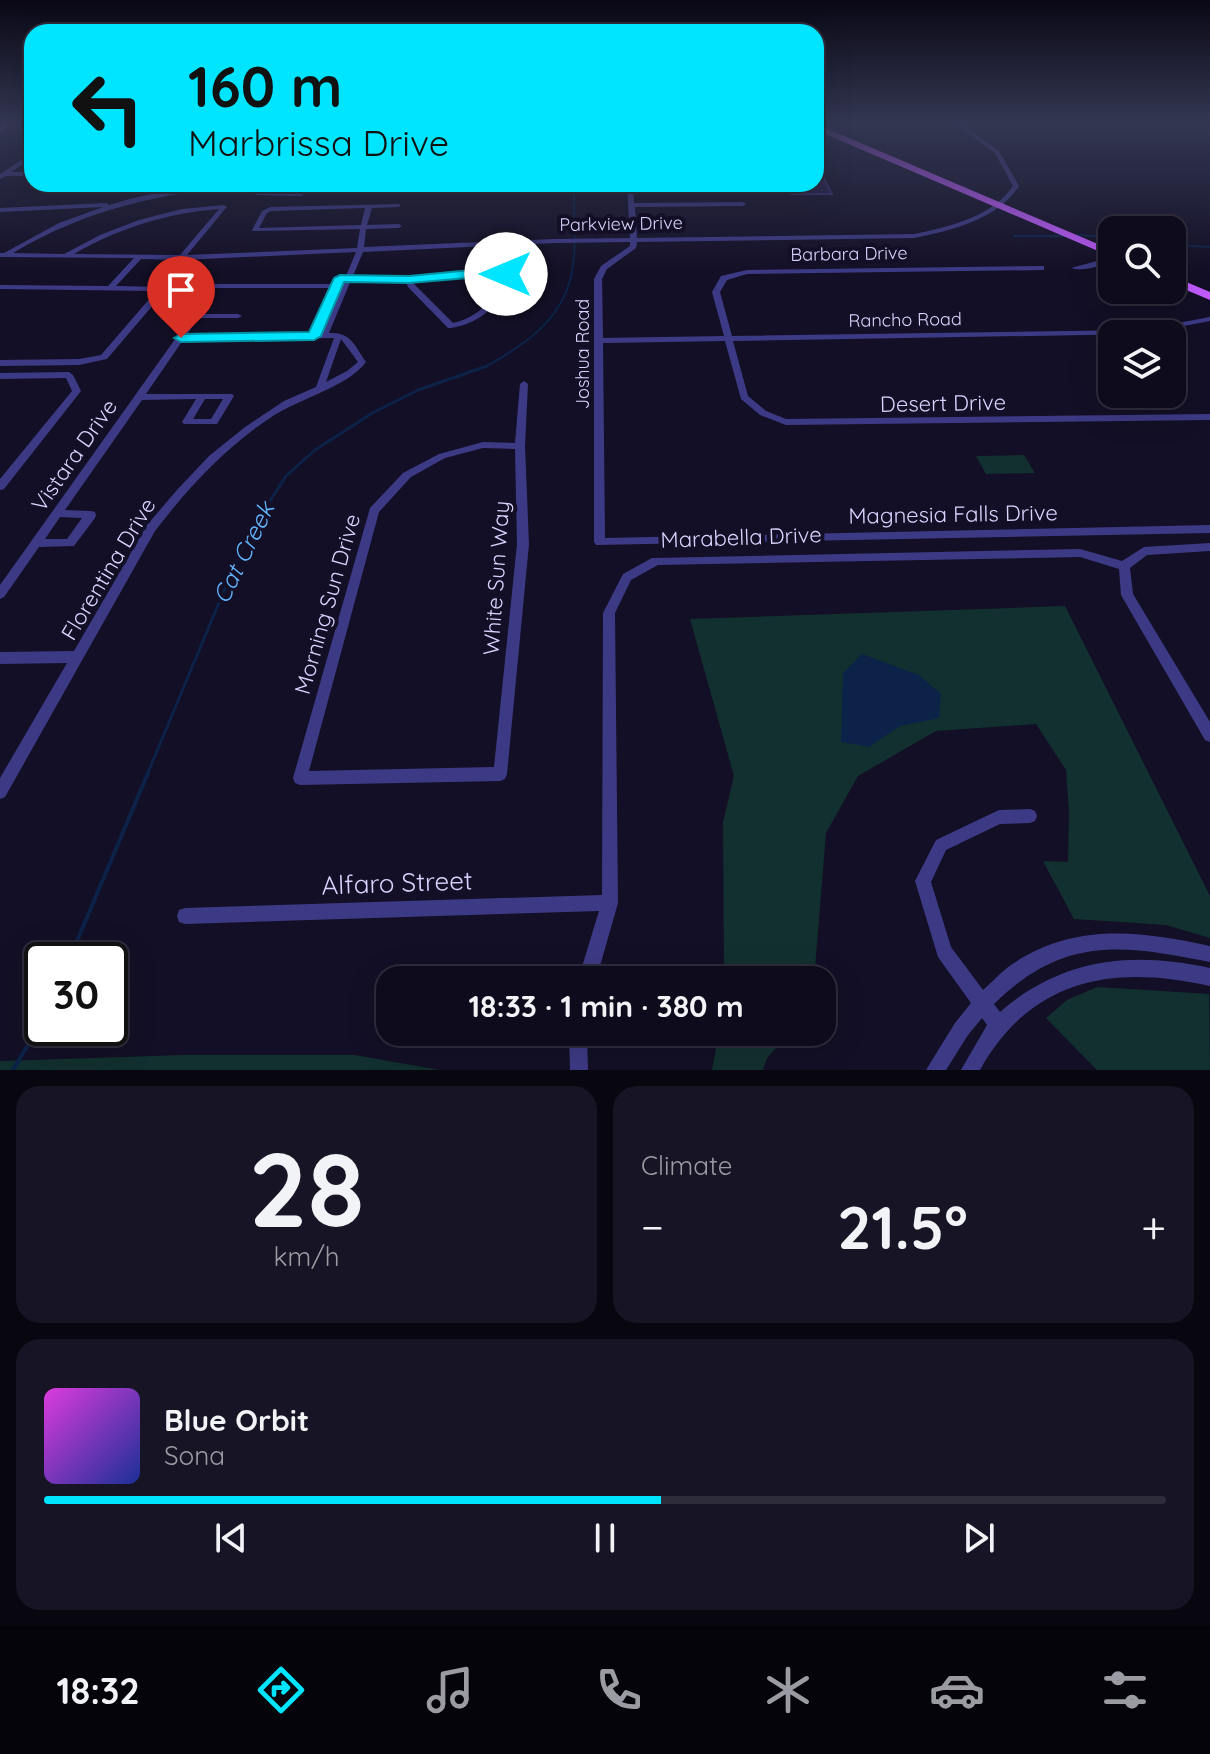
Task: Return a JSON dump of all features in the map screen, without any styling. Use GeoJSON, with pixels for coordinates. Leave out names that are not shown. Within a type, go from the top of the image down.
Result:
{"type":"FeatureCollection","features":[{"type":"Feature","properties":{"kind":"main road"},"geometry":{"type":"LineString","coordinates":[[928,173],[1098,247]]}},
{"type":"Feature","properties":{"kind":"main road"},"geometry":{"type":"LineString","coordinates":[[934,173],[999,202]]}},
{"type":"Feature","properties":{"kind":"main road"},"geometry":{"type":"LineString","coordinates":[[1186,278],[1210,288]]}},
{"type":"Feature","properties":{"kind":"main road"},"geometry":{"type":"LineString","coordinates":[[1186,286],[1210,296]]}},
{"type":"Feature","properties":{"kind":"street"},"geometry":{"type":"LineString","coordinates":[[999,202],[1016,186],[1009,173]]}},
{"type":"Feature","properties":{"kind":"street"},"geometry":{"type":"LineString","coordinates":[[1,175],[24,174]]}},
{"type":"Feature","properties":{"kind":"street"},"geometry":{"type":"LineString","coordinates":[[0,210],[110,205],[170,192]]}},
{"type":"Feature","properties":{"kind":"street"},"geometry":{"type":"LineString","coordinates":[[631,192],[635,240]]}},
{"type":"Feature","properties":{"kind":"street"},"geometry":{"type":"LineString","coordinates":[[258,194],[301,194]]}},
{"type":"Feature","properties":{"kind":"street"},"geometry":{"type":"LineString","coordinates":[[293,207],[301,194]]}},
{"type":"Feature","properties":{"kind":"street","name":"Parkview Drive"},"geometry":{"type":"LineString","coordinates":[[2,255],[181,258],[554,241],[914,236],[961,225],[999,202]]}},
{"type":"Feature","properties":{"kind":"street"},"geometry":{"type":"LineString","coordinates":[[632,205],[743,204]]}},
{"type":"Feature","properties":{"kind":"street"},"geometry":{"type":"LineString","coordinates":[[2,255],[63,224],[110,205]]}},
{"type":"Feature","properties":{"kind":"street"},"geometry":{"type":"LineString","coordinates":[[398,205],[293,207],[264,212],[255,230],[399,226]]}},
{"type":"Feature","properties":{"kind":"street"},"geometry":{"type":"LineString","coordinates":[[319,336],[363,239],[362,228],[369,206]]}},
{"type":"Feature","properties":{"kind":"street"},"geometry":{"type":"LineString","coordinates":[[64,256],[117,228],[182,211],[224,207],[181,258]]}},
{"type":"Feature","properties":{"kind":"street","name":"Joshua Road"},"geometry":{"type":"LineString","coordinates":[[600,542],[598,279],[604,268],[630,252],[635,240]]}},
{"type":"Feature","properties":{"kind":"street"},"geometry":{"type":"LineString","coordinates":[[108,287],[134,258]]}},
{"type":"Feature","properties":{"kind":"street"},"geometry":{"type":"LineString","coordinates":[[1075,268],[1098,263]]}},
{"type":"Feature","properties":{"kind":"street","name":"Barbara Drive"},"geometry":{"type":"LineString","coordinates":[[729,338],[716,292],[724,278],[735,274],[1041,268]]}},
{"type":"Feature","properties":{"kind":"street"},"geometry":{"type":"LineString","coordinates":[[198,286],[312,285],[492,272],[506,274],[507,279],[490,307],[462,324],[451,326],[411,285],[409,279]]}},
{"type":"Feature","properties":{"kind":"street"},"geometry":{"type":"LineString","coordinates":[[0,287],[158,289],[155,298],[104,357],[79,362],[0,363]]}},
{"type":"Feature","properties":{"kind":"street"},"geometry":{"type":"LineString","coordinates":[[325,322],[317,316],[330,306]]}},
{"type":"Feature","properties":{"kind":"street","name":"Vistara Drive"},"geometry":{"type":"LineString","coordinates":[[0,594],[196,316],[238,316],[225,337]]}},
{"type":"Feature","properties":{"kind":"street","name":"Rancho Road"},"geometry":{"type":"LineString","coordinates":[[598,341],[1140,332],[1210,319]]}},
{"type":"Feature","properties":{"kind":"street"},"geometry":{"type":"LineString","coordinates":[[181,338],[339,335],[320,386]]}},
{"type":"Feature","properties":{"kind":"street","name":"Florentina Drive"},"geometry":{"type":"LineString","coordinates":[[0,792],[151,528],[172,501],[225,447],[274,412],[362,365],[345,338],[339,335]]}},
{"type":"Feature","properties":{"kind":"street","name":"Desert Drive"},"geometry":{"type":"LineString","coordinates":[[729,338],[744,397],[769,416],[786,422],[1210,417]]}},
{"type":"Feature","properties":{"kind":"street"},"geometry":{"type":"LineString","coordinates":[[0,376],[69,375],[77,391],[0,486]]}},
{"type":"Feature","properties":{"kind":"street","name":"White Sun Way"},"geometry":{"type":"LineString","coordinates":[[300,778],[500,774],[523,544],[520,446],[524,384]]}},
{"type":"Feature","properties":{"kind":"street"},"geometry":{"type":"LineString","coordinates":[[140,397],[202,397]]}},
{"type":"Feature","properties":{"kind":"street","name":"Morning Sun Drive"},"geometry":{"type":"LineString","coordinates":[[300,778],[374,511],[407,475],[442,456],[483,445],[520,446]]}},
{"type":"Feature","properties":{"kind":"street"},"geometry":{"type":"LineString","coordinates":[[36,543],[70,543],[91,515],[58,513]]}},
{"type":"Feature","properties":{"kind":"street","name":"Magnesia Falls Drive"},"geometry":{"type":"LineString","coordinates":[[600,542],[1210,529]]}},
{"type":"Feature","properties":{"kind":"street"},"geometry":{"type":"LineString","coordinates":[[1210,547],[1144,551],[1124,566],[1127,595],[1210,735]]}},
{"type":"Feature","properties":{"kind":"street","name":"Marabella Drive"},"geometry":{"type":"LineString","coordinates":[[591,966],[610,903],[609,613],[627,577],[656,561],[1080,553],[1124,566]]}},
{"type":"Feature","properties":{"kind":"street"},"geometry":{"type":"LineString","coordinates":[[0,658],[78,657]]}},
{"type":"Feature","properties":{"kind":"street"},"geometry":{"type":"LineString","coordinates":[[998,1025],[944,951],[923,881],[941,845],[999,817],[1030,816]]}},
{"type":"Feature","properties":{"kind":"street","name":"Alfaro Street"},"geometry":{"type":"LineString","coordinates":[[185,916],[610,903]]}},
{"type":"Feature","properties":{"kind":"street"},"geometry":{"type":"LineString","coordinates":[[935,1070],[981,1002],[998,984],[1033,959],[1090,943],[1124,940],[1162,943],[1210,954]]}},
{"type":"Feature","properties":{"kind":"street"},"geometry":{"type":"LineString","coordinates":[[970,1070],[998,1025],[1047,988],[1084,974],[1141,967],[1188,971],[1210,977]]}},
{"type":"Feature","properties":{"kind":"street"},"geometry":{"type":"LineString","coordinates":[[578,1046],[579,1070]]}},
{"type":"Feature","properties":{"kind":"green space"},"geometry":{"type":"Polygon","coordinates":[[[1024,455],[1035,473],[986,474],[976,456],[1024,455]]]}},
{"type":"Feature","properties":{"kind":"green space"},"geometry":{"type":"Polygon","coordinates":[[[1065,606],[1210,896],[1210,938],[1166,925],[1074,919],[1043,861],[1068,862],[1066,770],[1036,724],[936,731],[858,776],[826,833],[815,966],[724,966],[723,822],[734,776],[690,619],[1065,606]]]}},
{"type":"Feature","properties":{"kind":"green space"},"geometry":{"type":"Polygon","coordinates":[[[1097,987],[1209,994],[1210,1070],[1097,1070],[1046,1018],[1067,1000],[1097,987]]]}},
{"type":"Feature","properties":{"kind":"green space"},"geometry":{"type":"Polygon","coordinates":[[[716,1046],[778,1046],[767,1058],[763,1070],[712,1070],[716,1046]]]}},
{"type":"Feature","properties":{"kind":"green space"},"geometry":{"type":"Polygon","coordinates":[[[184,1055],[355,1055],[440,1070],[0,1070],[0,1061],[184,1055]]]}},
{"type":"Feature","properties":{"kind":"water"},"geometry":{"type":"Polygon","coordinates":[[[862,654],[919,675],[941,694],[939,718],[900,726],[869,747],[841,742],[843,673],[862,654]]]}},
{"type":"Feature","properties":{"kind":"building"},"geometry":{"type":"Polygon","coordinates":[[[824,179],[832,194],[791,194],[824,192],[824,179]]]}},
{"type":"Feature","properties":{"kind":"waterway","name":"Cat Creek"},"geometry":{"type":"LineString","coordinates":[[483,367],[530,338],[560,304],[573,268],[574,192]]}},
{"type":"Feature","properties":{"kind":"waterway"},"geometry":{"type":"LineString","coordinates":[[1076,235],[1098,236]]}},
{"type":"Feature","properties":{"kind":"waterway"},"geometry":{"type":"LineString","coordinates":[[1014,236],[1064,236]]}},
{"type":"Feature","properties":{"kind":"waterway"},"geometry":{"type":"LineString","coordinates":[[1186,246],[1210,247]]}},
{"type":"Feature","properties":{"kind":"waterway","name":"Cat Creek"},"geometry":{"type":"LineString","coordinates":[[147,775],[246,538],[286,476],[315,450],[374,412],[418,390],[483,367]]}},
{"type":"Feature","properties":{"kind":"waterway","name":"Cat Creek"},"geometry":{"type":"LineString","coordinates":[[77,942],[148,773]]}},
{"type":"Feature","properties":{"kind":"waterway","name":"Cat Creek"},"geometry":{"type":"LineString","coordinates":[[13,1070],[27,1046]]}},
{"type":"Feature","properties":{"kind":"route"},"geometry":{"type":"LineString","coordinates":[[181,338],[314,336],[340,278],[409,279],[492,272],[506,274]]}}]}
